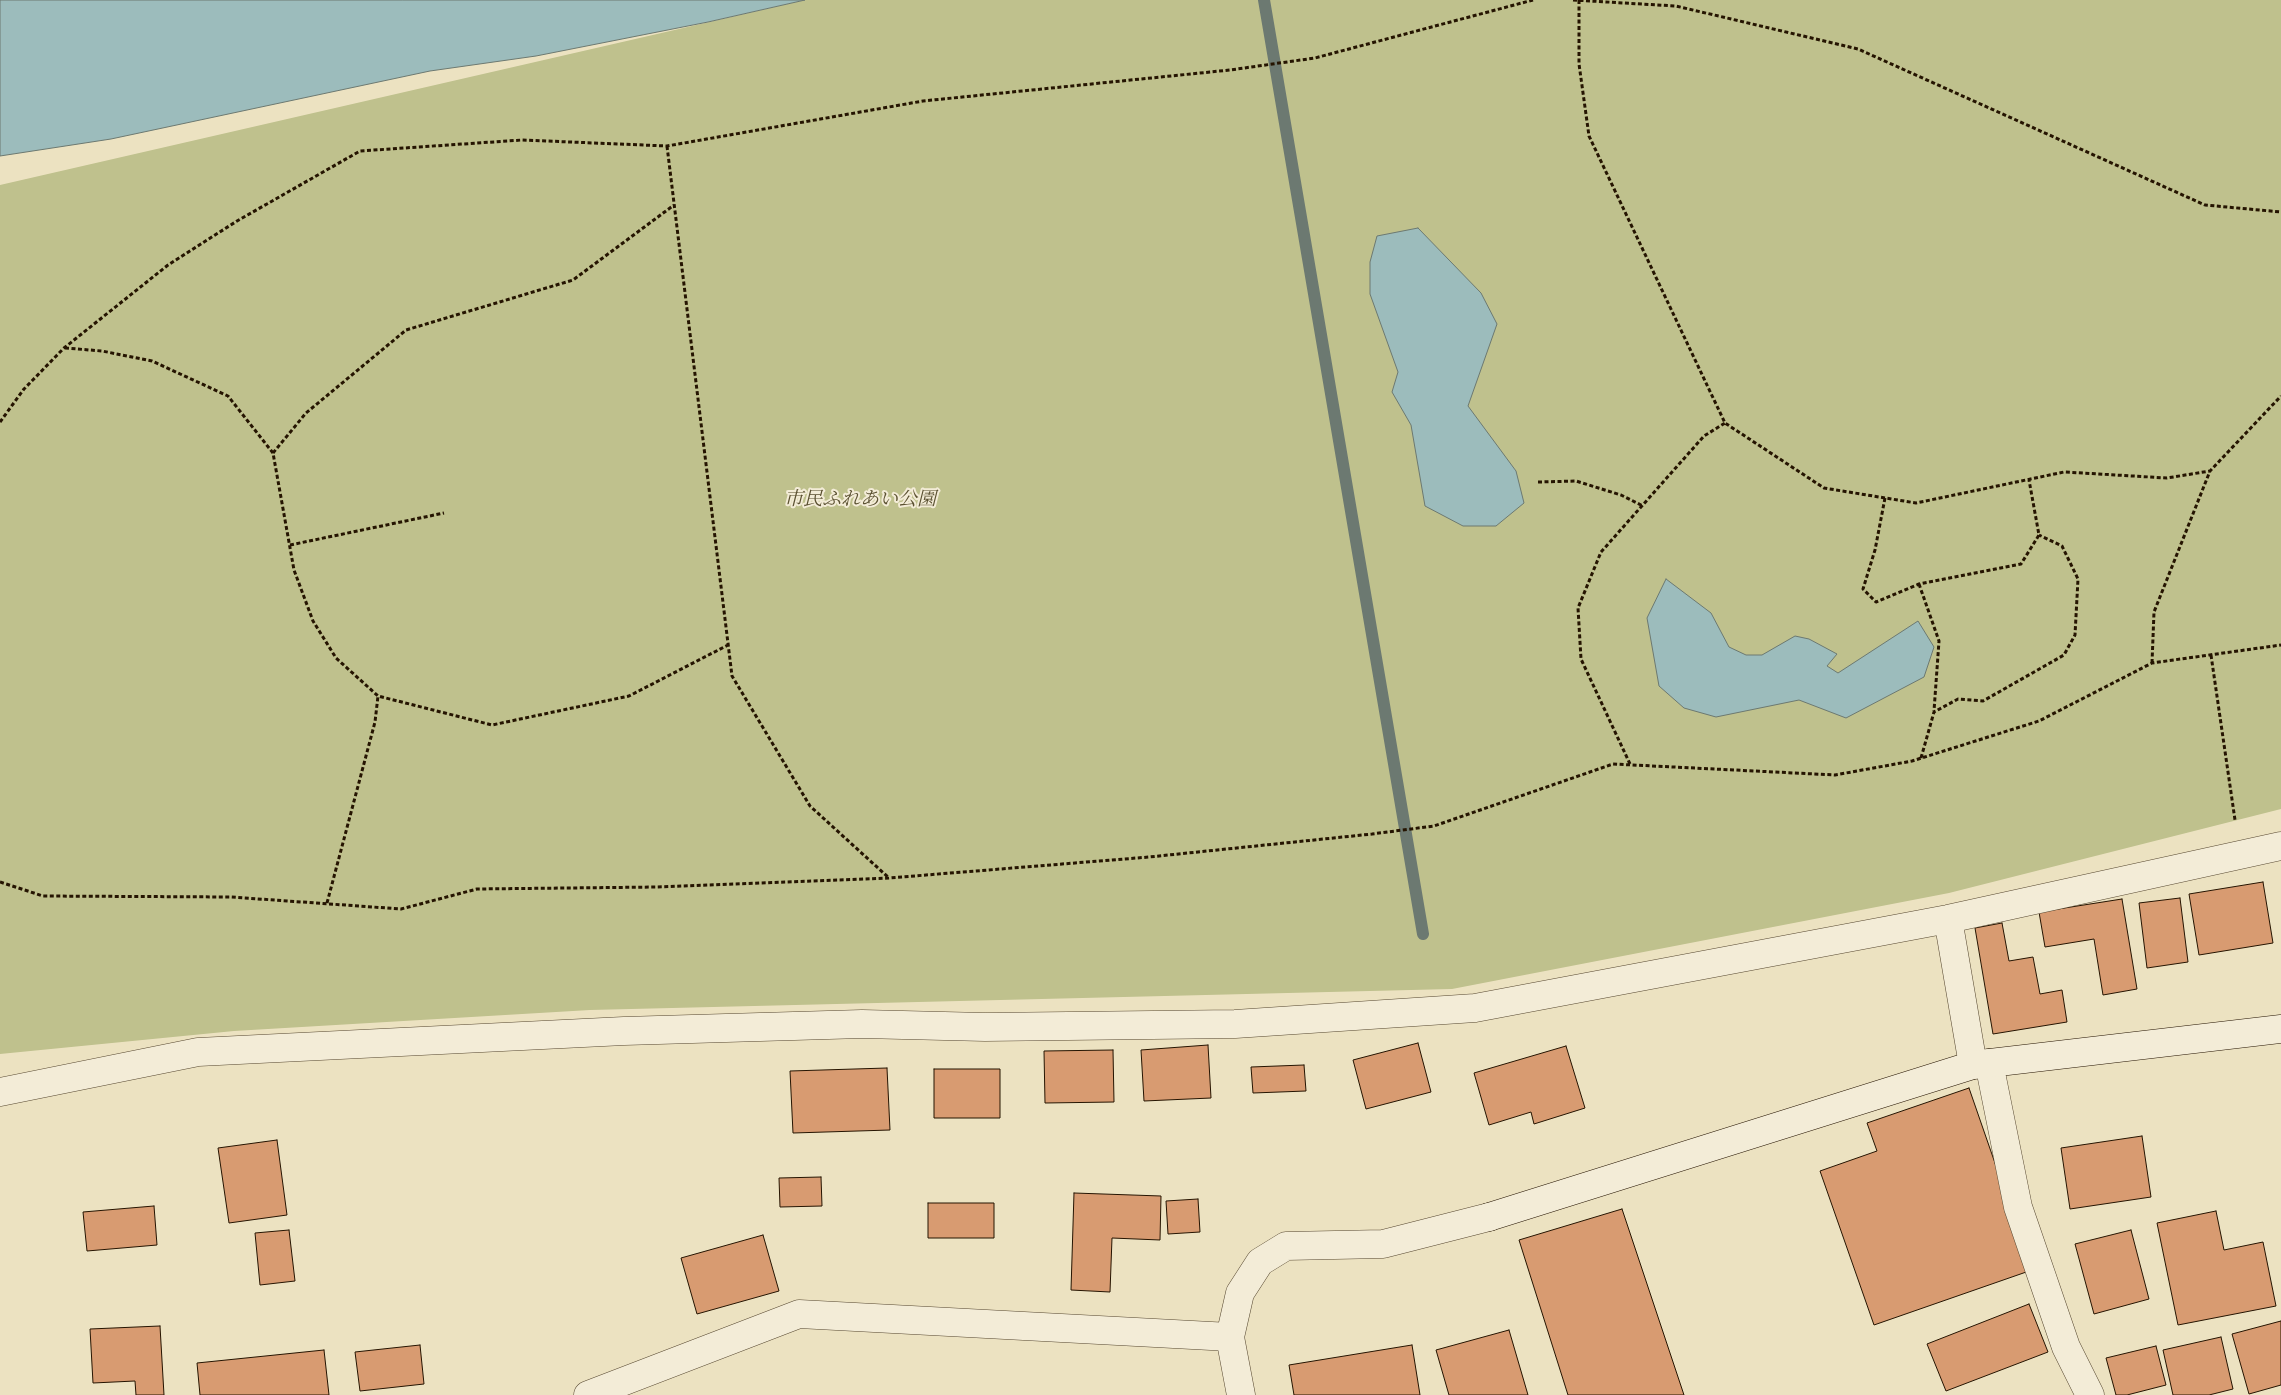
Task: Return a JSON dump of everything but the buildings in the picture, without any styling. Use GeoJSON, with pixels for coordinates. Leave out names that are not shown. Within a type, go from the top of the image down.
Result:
{"type":"FeatureCollection","features":[{"type":"Feature","properties":{"kind":"street"},"geometry":{"type":"LineString","coordinates":[[0,1092],[198,1052],[614,1032],[862,1024],[985,1027],[1235,1024],[1474,1008],[1948,919],[2281,846]]}},
{"type":"Feature","properties":{"kind":"street"},"geometry":{"type":"LineString","coordinates":[[1948,919],[1981,1064],[2018,1207],[2066,1347],[2090,1395]]}},
{"type":"Feature","properties":{"kind":"street"},"geometry":{"type":"LineString","coordinates":[[1241,1395],[1230,1337],[1240,1293],[1260,1262],[1286,1246],[1383,1244],[1489,1217],[1981,1064],[2281,1029]]}},
{"type":"Feature","properties":{"kind":"street"},"geometry":{"type":"LineString","coordinates":[[588,1395],[799,1314],[1230,1337]]}},
{"type":"Feature","properties":{"kind":"path"},"geometry":{"type":"LineString","coordinates":[[0,422],[24,389],[64,348],[168,264],[237,221],[360,151],[522,140],[667,146],[923,101],[1230,70],[1315,58],[1532,0]]}},
{"type":"Feature","properties":{"kind":"path"},"geometry":{"type":"LineString","coordinates":[[1573,0],[1676,6],[1858,49],[2205,205],[2281,212]]}},
{"type":"Feature","properties":{"kind":"path"},"geometry":{"type":"LineString","coordinates":[[1579,0],[1579,64],[1589,136],[1725,423],[1824,488],[1916,503],[2064,472],[2167,478],[2210,471]]}},
{"type":"Feature","properties":{"kind":"path"},"geometry":{"type":"LineString","coordinates":[[667,146],[732,676],[810,806],[889,878]]}},
{"type":"Feature","properties":{"kind":"path"},"geometry":{"type":"LineString","coordinates":[[273,453],[306,413],[406,330],[573,280],[674,205]]}},
{"type":"Feature","properties":{"kind":"path"},"geometry":{"type":"LineString","coordinates":[[64,348],[102,350],[152,360],[228,396],[273,453],[294,570],[313,622],[336,658],[378,696],[492,725],[629,696],[728,645]]}},
{"type":"Feature","properties":{"kind":"path"},"geometry":{"type":"LineString","coordinates":[[2152,663],[2154,612],[2210,471],[2281,396]]}},
{"type":"Feature","properties":{"kind":"path"},"geometry":{"type":"LineString","coordinates":[[1630,764],[1581,659],[1578,608],[1602,552],[1704,436],[1725,423]]}},
{"type":"Feature","properties":{"kind":"path"},"geometry":{"type":"LineString","coordinates":[[1884,498],[1875,550],[1863,588],[1876,602],[1919,584],[2020,564],[2040,536],[2028,480]]}},
{"type":"Feature","properties":{"kind":"path"},"geometry":{"type":"LineString","coordinates":[[1538,482],[1576,481],[1621,495],[1643,506]]}},
{"type":"Feature","properties":{"kind":"path"},"geometry":{"type":"LineString","coordinates":[[290,545],[444,513]]}},
{"type":"Feature","properties":{"kind":"path"},"geometry":{"type":"LineString","coordinates":[[1934,712],[1958,699],[1983,701],[2064,655],[2075,635],[2078,579],[2062,546],[2040,536]]}},
{"type":"Feature","properties":{"kind":"path"},"geometry":{"type":"LineString","coordinates":[[1919,584],[1939,641],[1934,712],[1921,758]]}},
{"type":"Feature","properties":{"kind":"path"},"geometry":{"type":"LineString","coordinates":[[0,882],[43,896],[231,897],[401,909],[477,889],[657,887],[889,878],[1149,857],[1372,834],[1434,826],[1613,764],[1835,775],[1921,758],[2039,721],[2152,663],[2281,645]]}},
{"type":"Feature","properties":{"kind":"path"},"geometry":{"type":"LineString","coordinates":[[2211,655],[2240,855]]}},
{"type":"Feature","properties":{"kind":"path"},"geometry":{"type":"LineString","coordinates":[[327,903],[374,722],[378,696]]}},
{"type":"Feature","properties":{"kind":"green space","name":"市民ふれあい公園"},"geometry":{"type":"Polygon","coordinates":[[[805,0],[2281,0],[2281,809],[1949,893],[1452,989],[590,1010],[234,1031],[0,1054],[0,185],[805,0]]]}},
{"type":"Feature","properties":{"kind":"water"},"geometry":{"type":"Polygon","coordinates":[[[0,0],[805,0],[708,22],[536,56],[430,71],[111,139],[0,156],[0,0]]]}},
{"type":"Feature","properties":{"kind":"water"},"geometry":{"type":"Polygon","coordinates":[[[1418,228],[1481,293],[1497,324],[1468,406],[1516,471],[1524,503],[1496,526],[1463,526],[1425,506],[1411,425],[1392,392],[1398,372],[1370,294],[1370,262],[1377,236],[1418,228]]]}},
{"type":"Feature","properties":{"kind":"water"},"geometry":{"type":"Polygon","coordinates":[[[1666,579],[1711,613],[1729,647],[1746,655],[1762,655],[1795,636],[1809,639],[1837,654],[1827,666],[1838,673],[1918,621],[1934,647],[1924,677],[1846,718],[1799,700],[1716,717],[1684,708],[1659,686],[1647,618],[1666,579]]]}},
{"type":"Feature","properties":{"kind":"waterway"},"geometry":{"type":"LineString","coordinates":[[1264,0],[1423,934]]}}]}
